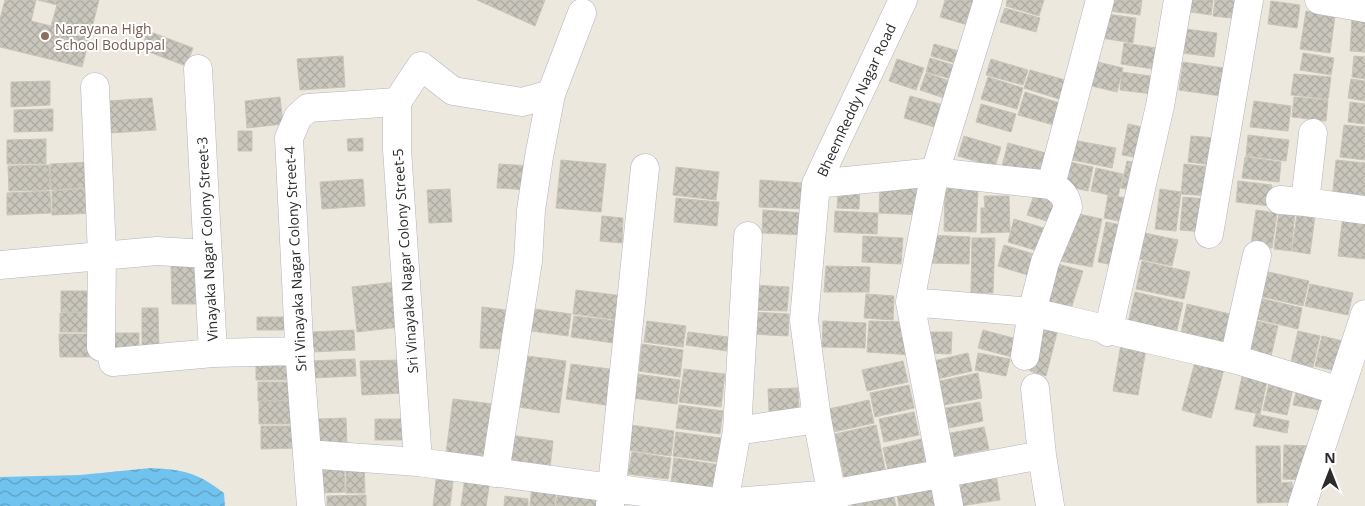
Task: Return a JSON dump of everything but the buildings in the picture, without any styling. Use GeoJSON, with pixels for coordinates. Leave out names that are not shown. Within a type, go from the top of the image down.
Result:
{"type":"FeatureCollection","features":[{"type":"Feature","properties":{"kind":"street","name":"BheemReddy Nagar Road"},"geometry":{"type":"LineString","coordinates":[[833,500],[817,418],[804,320],[816,184],[903,0]]}},
{"type":"Feature","properties":{"kind":"street"},"geometry":{"type":"LineString","coordinates":[[949,506],[910,302],[935,172],[988,0]]}},
{"type":"Feature","properties":{"kind":"street"},"geometry":{"type":"LineString","coordinates":[[1051,185],[1100,0]]}},
{"type":"Feature","properties":{"kind":"street"},"geometry":{"type":"LineString","coordinates":[[1108,332],[1160,106],[1178,0]]}},
{"type":"Feature","properties":{"kind":"street"},"geometry":{"type":"LineString","coordinates":[[1209,234],[1249,0]]}},
{"type":"Feature","properties":{"kind":"street"},"geometry":{"type":"LineString","coordinates":[[1319,0],[1365,8]]}},
{"type":"Feature","properties":{"kind":"street"},"geometry":{"type":"LineString","coordinates":[[495,473],[528,261],[532,201],[551,94],[582,13]]}},
{"type":"Feature","properties":{"kind":"street"},"geometry":{"type":"LineString","coordinates":[[397,102],[420,66],[453,91],[522,102],[551,94]]}},
{"type":"Feature","properties":{"kind":"street","name":"Vinayaka Nagar Colony Street-3"},"geometry":{"type":"LineString","coordinates":[[198,69],[213,353],[300,351]]}},
{"type":"Feature","properties":{"kind":"street"},"geometry":{"type":"LineString","coordinates":[[95,87],[107,355],[213,353]]}},
{"type":"Feature","properties":{"kind":"street","name":"Sri Vinayaka Nagar Colony Street-4"},"geometry":{"type":"LineString","coordinates":[[311,506],[300,351],[289,138],[292,127],[308,108],[397,102]]}},
{"type":"Feature","properties":{"kind":"street","name":"Sri Vinayaka Nagar Colony Street-5"},"geometry":{"type":"LineString","coordinates":[[397,102],[397,149],[418,462]]}},
{"type":"Feature","properties":{"kind":"street"},"geometry":{"type":"LineString","coordinates":[[1313,133],[1292,201],[1365,210]]}},
{"type":"Feature","properties":{"kind":"street"},"geometry":{"type":"LineString","coordinates":[[611,497],[645,168]]}},
{"type":"Feature","properties":{"kind":"street"},"geometry":{"type":"LineString","coordinates":[[816,184],[935,172],[1051,185],[1061,191],[1066,198],[1068,207],[1045,262],[1032,312],[1025,356]]}},
{"type":"Feature","properties":{"kind":"street"},"geometry":{"type":"LineString","coordinates":[[724,503],[737,431],[748,236]]}},
{"type":"Feature","properties":{"kind":"street"},"geometry":{"type":"LineString","coordinates":[[0,265],[102,255],[157,252],[208,254]]}},
{"type":"Feature","properties":{"kind":"street"},"geometry":{"type":"LineString","coordinates":[[1234,359],[1257,255]]}},
{"type":"Feature","properties":{"kind":"street"},"geometry":{"type":"LineString","coordinates":[[910,302],[1032,312],[1108,332],[1234,359],[1340,391]]}},
{"type":"Feature","properties":{"kind":"street"},"geometry":{"type":"LineString","coordinates":[[1302,506],[1365,314]]}},
{"type":"Feature","properties":{"kind":"street"},"geometry":{"type":"LineString","coordinates":[[1034,388],[1050,506]]}},
{"type":"Feature","properties":{"kind":"street"},"geometry":{"type":"LineString","coordinates":[[737,431],[817,418]]}},
{"type":"Feature","properties":{"kind":"street"},"geometry":{"type":"LineString","coordinates":[[307,454],[418,462],[495,473],[611,497],[724,503],[833,500],[942,474],[1042,455]]}},
{"type":"Feature","properties":{"kind":"water"},"geometry":{"type":"Polygon","coordinates":[[[151,468],[182,471],[198,476],[224,493],[225,506],[0,506],[0,477],[80,475],[151,468]]]}},
{"type":"Feature","properties":{"kind":"place","name":"Narayana High School Boduppal"},"geometry":{"type":"Point","coordinates":[45,36]}}]}
